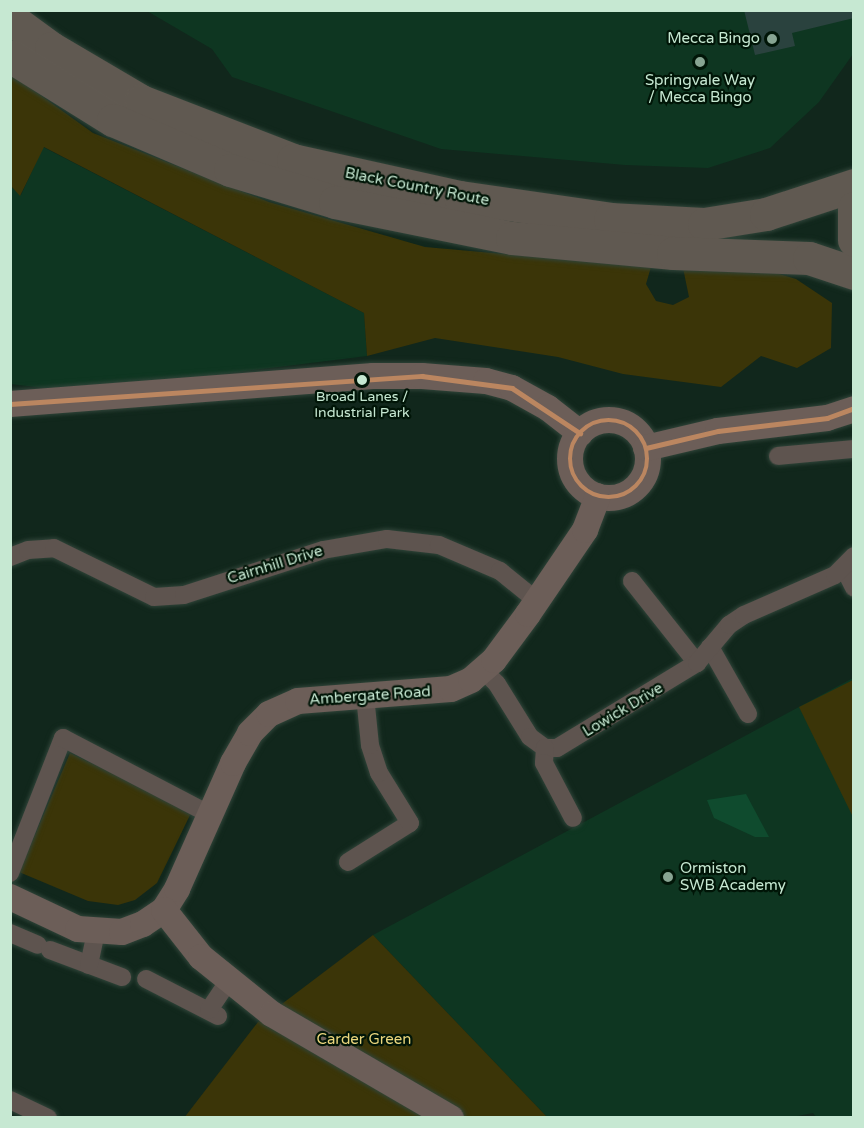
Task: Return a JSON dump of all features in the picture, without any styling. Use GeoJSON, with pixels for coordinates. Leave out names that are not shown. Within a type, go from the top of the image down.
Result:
{"type":"FeatureCollection","features":[{"type":"Feature","properties":{"kind":"highway","name":"Black Country Route"},"geometry":{"type":"LineString","coordinates":[[10,18],[51,48],[141,101],[293,160],[460,197],[598,218],[704,224],[766,214],[854,185]]}},
{"type":"Feature","properties":{"kind":"highway","name":"Black Country Route"},"geometry":{"type":"LineString","coordinates":[[10,56],[113,120],[230,170],[335,202],[512,238],[673,253],[809,258],[854,273]]}},
{"type":"Feature","properties":{"kind":"highway"},"geometry":{"type":"LineString","coordinates":[[854,208],[854,240]]}},
{"type":"Feature","properties":{"kind":"street"},"geometry":{"type":"LineString","coordinates":[[10,404],[373,376],[422,376],[486,381],[512,388],[548,408],[580,433]]}},
{"type":"Feature","properties":{"kind":"street"},"geometry":{"type":"LineString","coordinates":[[646,448],[718,431],[827,417],[853,408]]}},
{"type":"Feature","properties":{"kind":"street"},"geometry":{"type":"LineString","coordinates":[[613,420],[637,432],[646,448],[647,465],[636,486],[613,497],[598,496],[583,488],[571,464],[580,433],[590,425],[613,420]]}},
{"type":"Feature","properties":{"kind":"street"},"geometry":{"type":"LineString","coordinates":[[778,456],[854,449]]}},
{"type":"Feature","properties":{"kind":"street","name":"Ambergate Road"},"geometry":{"type":"LineString","coordinates":[[164,910],[250,733],[269,714],[298,701],[451,689],[484,671],[537,601],[585,530],[598,496]]}},
{"type":"Feature","properties":{"kind":"street","name":"Cairnhill Drive"},"geometry":{"type":"LineString","coordinates":[[10,557],[28,550],[54,548],[154,597],[184,595],[323,550],[387,539],[439,545],[500,571],[537,601]]}},
{"type":"Feature","properties":{"kind":"street","name":"Lowick Drive"},"geometry":{"type":"LineString","coordinates":[[545,748],[564,745],[598,726],[621,707],[697,663],[710,647],[744,615],[849,562],[854,588]]}},
{"type":"Feature","properties":{"kind":"street"},"geometry":{"type":"LineString","coordinates":[[632,581],[697,663]]}},
{"type":"Feature","properties":{"kind":"street"},"geometry":{"type":"LineString","coordinates":[[710,647],[748,714]]}},
{"type":"Feature","properties":{"kind":"street"},"geometry":{"type":"LineString","coordinates":[[484,671],[497,684],[530,737],[545,748],[544,763],[573,818]]}},
{"type":"Feature","properties":{"kind":"street"},"geometry":{"type":"LineString","coordinates":[[348,862],[410,823],[379,772],[370,745],[366,696]]}},
{"type":"Feature","properties":{"kind":"street"},"geometry":{"type":"LineString","coordinates":[[10,873],[63,738],[211,814]]}},
{"type":"Feature","properties":{"kind":"street"},"geometry":{"type":"LineString","coordinates":[[12,902],[78,929],[96,932],[122,932],[164,910],[201,957],[228,982],[272,1014],[451,1118]]}},
{"type":"Feature","properties":{"kind":"street"},"geometry":{"type":"LineString","coordinates":[[89,965],[96,932]]}},
{"type":"Feature","properties":{"kind":"street"},"geometry":{"type":"LineString","coordinates":[[10,933],[122,977]]}},
{"type":"Feature","properties":{"kind":"street"},"geometry":{"type":"LineString","coordinates":[[147,979],[213,1013],[228,982]]}},
{"type":"Feature","properties":{"kind":"street"},"geometry":{"type":"LineString","coordinates":[[10,1100],[48,1118]]}},
{"type":"Feature","properties":{"kind":"shaded area"},"geometry":{"type":"Polygon","coordinates":[[[147,11],[853,11],[853,54],[819,102],[770,148],[708,168],[625,165],[441,149],[232,77],[212,49],[147,11]]]}},
{"type":"Feature","properties":{"kind":"shaded area"},"geometry":{"type":"Polygon","coordinates":[[[43,147],[364,313],[367,356],[77,392],[11,384],[10,186],[21,195],[43,147]]]}},
{"type":"Feature","properties":{"kind":"shaded area","name":"Ormiston SWB Academy"},"geometry":{"type":"Polygon","coordinates":[[[853,678],[853,1117],[816,1117],[813,1113],[787,1118],[547,1117],[373,935],[853,678]]]}},
{"type":"Feature","properties":{"kind":"shaded area"},"geometry":{"type":"Polygon","coordinates":[[[746,794],[769,837],[755,837],[714,818],[707,800],[746,794]]]}},
{"type":"Feature","properties":{"kind":"green space"},"geometry":{"type":"Polygon","coordinates":[[[10,73],[93,133],[269,202],[425,247],[651,267],[646,284],[656,301],[673,305],[689,297],[683,268],[749,265],[796,279],[832,303],[831,348],[797,368],[761,356],[721,387],[623,374],[558,357],[435,338],[367,356],[364,313],[44,147],[20,196],[11,186],[10,73]]]}},
{"type":"Feature","properties":{"kind":"green space"},"geometry":{"type":"Polygon","coordinates":[[[853,680],[853,817],[799,707],[853,680]]]}},
{"type":"Feature","properties":{"kind":"green space"},"geometry":{"type":"Polygon","coordinates":[[[70,753],[192,811],[157,883],[135,900],[118,905],[88,901],[19,872],[70,753]]]}},
{"type":"Feature","properties":{"kind":"green space","name":"Carder Green"},"geometry":{"type":"Polygon","coordinates":[[[373,935],[547,1117],[184,1118],[258,1022],[373,935]]]}},
{"type":"Feature","properties":{"kind":"building","name":"Mecca Bingo"},"geometry":{"type":"Polygon","coordinates":[[[744,10],[854,10],[854,18],[792,33],[795,46],[755,55],[744,10]]]}},
{"type":"Feature","properties":{"kind":"transit line"},"geometry":{"type":"LineString","coordinates":[[10,404],[422,376],[512,388],[580,433]]}},
{"type":"Feature","properties":{"kind":"transit line"},"geometry":{"type":"LineString","coordinates":[[646,448],[718,431],[827,418],[854,408]]}},
{"type":"Feature","properties":{"kind":"transit line"},"geometry":{"type":"LineString","coordinates":[[609,420],[624,423],[636,432],[645,444],[648,459],[645,474],[636,486],[624,495],[609,498],[594,495],[582,486],[573,474],[570,459],[573,444],[582,432],[594,423],[609,420]]}},
{"type":"Feature","properties":{"kind":"place","name":"Mecca Bingo"},"geometry":{"type":"Point","coordinates":[772,39]}},
{"type":"Feature","properties":{"kind":"place","name":"Springvale Way / Mecca Bingo"},"geometry":{"type":"Point","coordinates":[700,62]}},
{"type":"Feature","properties":{"kind":"place","name":"Broad Lanes / Industrial Park"},"geometry":{"type":"Point","coordinates":[362,380]}},
{"type":"Feature","properties":{"kind":"place","name":"Ormiston SWB Academy"},"geometry":{"type":"Point","coordinates":[668,877]}}]}
